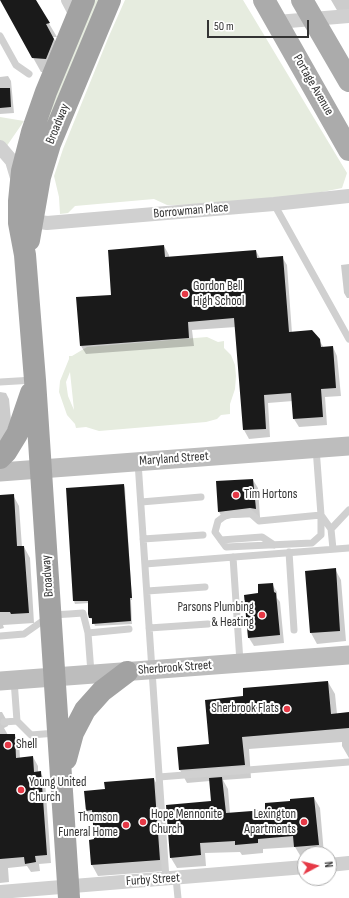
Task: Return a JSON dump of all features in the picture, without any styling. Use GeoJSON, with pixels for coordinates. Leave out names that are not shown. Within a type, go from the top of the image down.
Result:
{"type":"FeatureCollection","features":[{"type":"Feature","properties":{"kind":"highway","name":"Broadway"},"geometry":{"type":"LineString","coordinates":[[25,254],[33,221],[40,177],[50,144],[110,0]]}},
{"type":"Feature","properties":{"kind":"highway","name":"Broadway"},"geometry":{"type":"LineString","coordinates":[[69,892],[35,380],[25,254],[18,223],[23,165],[32,132],[76,6]]}},
{"type":"Feature","properties":{"kind":"highway"},"geometry":{"type":"LineString","coordinates":[[0,458],[9,447],[20,426],[35,380]]}},
{"type":"Feature","properties":{"kind":"highway"},"geometry":{"type":"LineString","coordinates":[[62,776],[73,733],[85,710],[102,691],[127,672]]}},
{"type":"Feature","properties":{"kind":"main road","name":"Portage Avenue"},"geometry":{"type":"LineString","coordinates":[[264,0],[349,150]]}},
{"type":"Feature","properties":{"kind":"main road"},"geometry":{"type":"LineString","coordinates":[[302,0],[349,81]]}},
{"type":"Feature","properties":{"kind":"main road","name":"Maryland Street"},"geometry":{"type":"LineString","coordinates":[[0,472],[349,446]]}},
{"type":"Feature","properties":{"kind":"main road","name":"Sherbrook Street"},"geometry":{"type":"LineString","coordinates":[[7,681],[349,655]]}},
{"type":"Feature","properties":{"kind":"street"},"geometry":{"type":"LineString","coordinates":[[277,22],[349,16]]}},
{"type":"Feature","properties":{"kind":"street"},"geometry":{"type":"LineString","coordinates":[[0,146],[12,161],[20,186]]}},
{"type":"Feature","properties":{"kind":"street","name":"Borrowman Place"},"geometry":{"type":"LineString","coordinates":[[33,221],[47,223],[274,204],[349,196]]}},
{"type":"Feature","properties":{"kind":"street"},"geometry":{"type":"LineString","coordinates":[[337,864],[349,863]]}},
{"type":"Feature","properties":{"kind":"street","name":"Furby Street"},"geometry":{"type":"LineString","coordinates":[[0,892],[69,892],[171,878],[297,868]]}},
{"type":"Feature","properties":{"kind":"lane"},"geometry":{"type":"LineString","coordinates":[[0,36],[16,65],[29,74]]}},
{"type":"Feature","properties":{"kind":"lane"},"geometry":{"type":"LineString","coordinates":[[274,204],[349,339]]}},
{"type":"Feature","properties":{"kind":"lane"},"geometry":{"type":"LineString","coordinates":[[0,382],[35,380]]}},
{"type":"Feature","properties":{"kind":"lane"},"geometry":{"type":"LineString","coordinates":[[316,448],[321,515],[321,535],[312,543],[226,547],[215,532],[218,520],[226,515],[250,513],[259,520],[321,515]]}},
{"type":"Feature","properties":{"kind":"lane"},"geometry":{"type":"LineString","coordinates":[[138,461],[159,777],[171,878],[178,898]]}},
{"type":"Feature","properties":{"kind":"lane"},"geometry":{"type":"LineString","coordinates":[[141,502],[201,497]]}},
{"type":"Feature","properties":{"kind":"lane"},"geometry":{"type":"LineString","coordinates":[[331,529],[349,510]]}},
{"type":"Feature","properties":{"kind":"lane"},"geometry":{"type":"LineString","coordinates":[[321,515],[331,529],[333,549]]}},
{"type":"Feature","properties":{"kind":"lane"},"geometry":{"type":"LineString","coordinates":[[144,539],[203,535]]}},
{"type":"Feature","properties":{"kind":"lane"},"geometry":{"type":"LineString","coordinates":[[145,564],[349,548]]}},
{"type":"Feature","properties":{"kind":"lane"},"geometry":{"type":"LineString","coordinates":[[289,552],[294,630]]}},
{"type":"Feature","properties":{"kind":"lane"},"geometry":{"type":"LineString","coordinates":[[232,557],[240,663]]}},
{"type":"Feature","properties":{"kind":"lane"},"geometry":{"type":"LineString","coordinates":[[147,591],[205,587]]}},
{"type":"Feature","properties":{"kind":"lane"},"geometry":{"type":"LineString","coordinates":[[0,636],[24,634],[51,615],[83,613],[88,633],[91,674]]}},
{"type":"Feature","properties":{"kind":"lane"},"geometry":{"type":"LineString","coordinates":[[149,628],[208,624]]}},
{"type":"Feature","properties":{"kind":"lane"},"geometry":{"type":"LineString","coordinates":[[88,633],[129,630]]}},
{"type":"Feature","properties":{"kind":"lane"},"geometry":{"type":"LineString","coordinates":[[7,681],[17,721],[31,734],[59,733]]}},
{"type":"Feature","properties":{"kind":"lane"},"geometry":{"type":"LineString","coordinates":[[4,722],[17,721]]}},
{"type":"Feature","properties":{"kind":"lane"},"geometry":{"type":"LineString","coordinates":[[159,777],[349,762]]}},
{"type":"Feature","properties":{"kind":"shaded area"},"geometry":{"type":"Polygon","coordinates":[[[94,0],[102,0],[47,132],[38,138],[94,0]]]}},
{"type":"Feature","properties":{"kind":"shaded area"},"geometry":{"type":"Polygon","coordinates":[[[125,0],[243,0],[347,173],[342,188],[262,204],[167,205],[154,199],[75,206],[68,213],[60,214],[59,197],[54,176],[63,149],[125,0]]]}},
{"type":"Feature","properties":{"kind":"shaded area"},"geometry":{"type":"Polygon","coordinates":[[[0,117],[24,121],[4,150],[0,147],[0,117]]]}},
{"type":"Feature","properties":{"kind":"shaded area"},"geometry":{"type":"Polygon","coordinates":[[[207,337],[218,342],[224,341],[224,348],[231,355],[235,365],[236,376],[235,389],[230,404],[230,414],[221,415],[217,419],[206,422],[99,431],[86,427],[76,428],[75,424],[67,415],[59,392],[60,381],[69,356],[72,356],[87,347],[207,337]],[[70,372],[66,382],[68,396],[74,410],[70,372]]]}},
{"type":"Feature","properties":{"kind":"building"},"geometry":{"type":"Polygon","coordinates":[[[0,0],[36,0],[50,23],[46,24],[54,39],[46,59],[32,58],[0,0]]]}},
{"type":"Feature","properties":{"kind":"building"},"geometry":{"type":"Polygon","coordinates":[[[0,88],[10,88],[11,107],[0,108],[0,88]]]}},
{"type":"Feature","properties":{"kind":"building"},"geometry":{"type":"Polygon","coordinates":[[[164,245],[165,257],[256,250],[257,258],[283,256],[289,332],[312,330],[320,339],[321,347],[333,346],[336,388],[321,389],[323,417],[293,419],[291,393],[264,395],[266,429],[243,430],[234,318],[188,322],[189,338],[80,346],[76,297],[111,295],[108,250],[164,245]]]}},
{"type":"Feature","properties":{"kind":"building","name":"Tim Hortons"},"geometry":{"type":"Polygon","coordinates":[[[253,479],[256,509],[250,508],[218,512],[216,481],[253,479]]]}},
{"type":"Feature","properties":{"kind":"building"},"geometry":{"type":"Polygon","coordinates":[[[124,484],[132,598],[130,598],[131,621],[92,624],[92,618],[89,618],[88,614],[88,601],[73,601],[66,488],[124,484]]]}},
{"type":"Feature","properties":{"kind":"building"},"geometry":{"type":"Polygon","coordinates":[[[14,494],[17,546],[24,546],[29,613],[11,614],[10,612],[0,612],[0,495],[14,494]]]}},
{"type":"Feature","properties":{"kind":"building"},"geometry":{"type":"Polygon","coordinates":[[[336,568],[340,631],[310,633],[305,571],[336,568]]]}},
{"type":"Feature","properties":{"kind":"building","name":"Parsons Plumbing & Heating"},"geometry":{"type":"Polygon","coordinates":[[[273,583],[274,592],[276,593],[280,635],[248,638],[244,595],[258,593],[258,584],[273,583]]]}},
{"type":"Feature","properties":{"kind":"building"},"geometry":{"type":"Polygon","coordinates":[[[328,681],[331,714],[349,712],[349,728],[242,737],[245,765],[179,770],[177,747],[209,744],[205,700],[243,696],[243,688],[328,681]]]}},
{"type":"Feature","properties":{"kind":"building","name":"Young United Church"},"geometry":{"type":"Polygon","coordinates":[[[0,734],[15,734],[16,758],[33,756],[34,772],[41,771],[47,855],[35,856],[36,862],[25,864],[24,857],[0,859],[0,734]]]}},
{"type":"Feature","properties":{"kind":"building"},"geometry":{"type":"Polygon","coordinates":[[[222,777],[226,813],[265,810],[265,803],[314,797],[319,845],[294,847],[293,836],[258,839],[258,843],[235,845],[235,841],[200,843],[201,855],[170,858],[166,805],[211,801],[209,778],[222,777]]]}},
{"type":"Feature","properties":{"kind":"building","name":"Thomson Funeral Home"},"geometry":{"type":"Polygon","coordinates":[[[154,778],[160,860],[91,865],[89,840],[94,839],[92,810],[86,811],[84,791],[105,789],[104,782],[154,778]]]}},
{"type":"Feature","properties":{"kind":"place","name":"Gordon Bell High School"},"geometry":{"type":"Point","coordinates":[185,294]}},
{"type":"Feature","properties":{"kind":"place","name":"Tim Hortons"},"geometry":{"type":"Point","coordinates":[236,495]}},
{"type":"Feature","properties":{"kind":"place","name":"Parsons Plumbing & Heating"},"geometry":{"type":"Point","coordinates":[262,615]}},
{"type":"Feature","properties":{"kind":"place","name":"Sherbrook Flats"},"geometry":{"type":"Point","coordinates":[287,709]}},
{"type":"Feature","properties":{"kind":"place","name":"Shell"},"geometry":{"type":"Point","coordinates":[8,745]}},
{"type":"Feature","properties":{"kind":"place","name":"Young United Church"},"geometry":{"type":"Point","coordinates":[21,790]}},
{"type":"Feature","properties":{"kind":"place","name":"Hope Mennonite Church"},"geometry":{"type":"Point","coordinates":[143,822]}},
{"type":"Feature","properties":{"kind":"place","name":"Lexington Apartments"},"geometry":{"type":"Point","coordinates":[304,822]}},
{"type":"Feature","properties":{"kind":"place","name":"Thomson Funeral Home"},"geometry":{"type":"Point","coordinates":[126,825]}}]}
